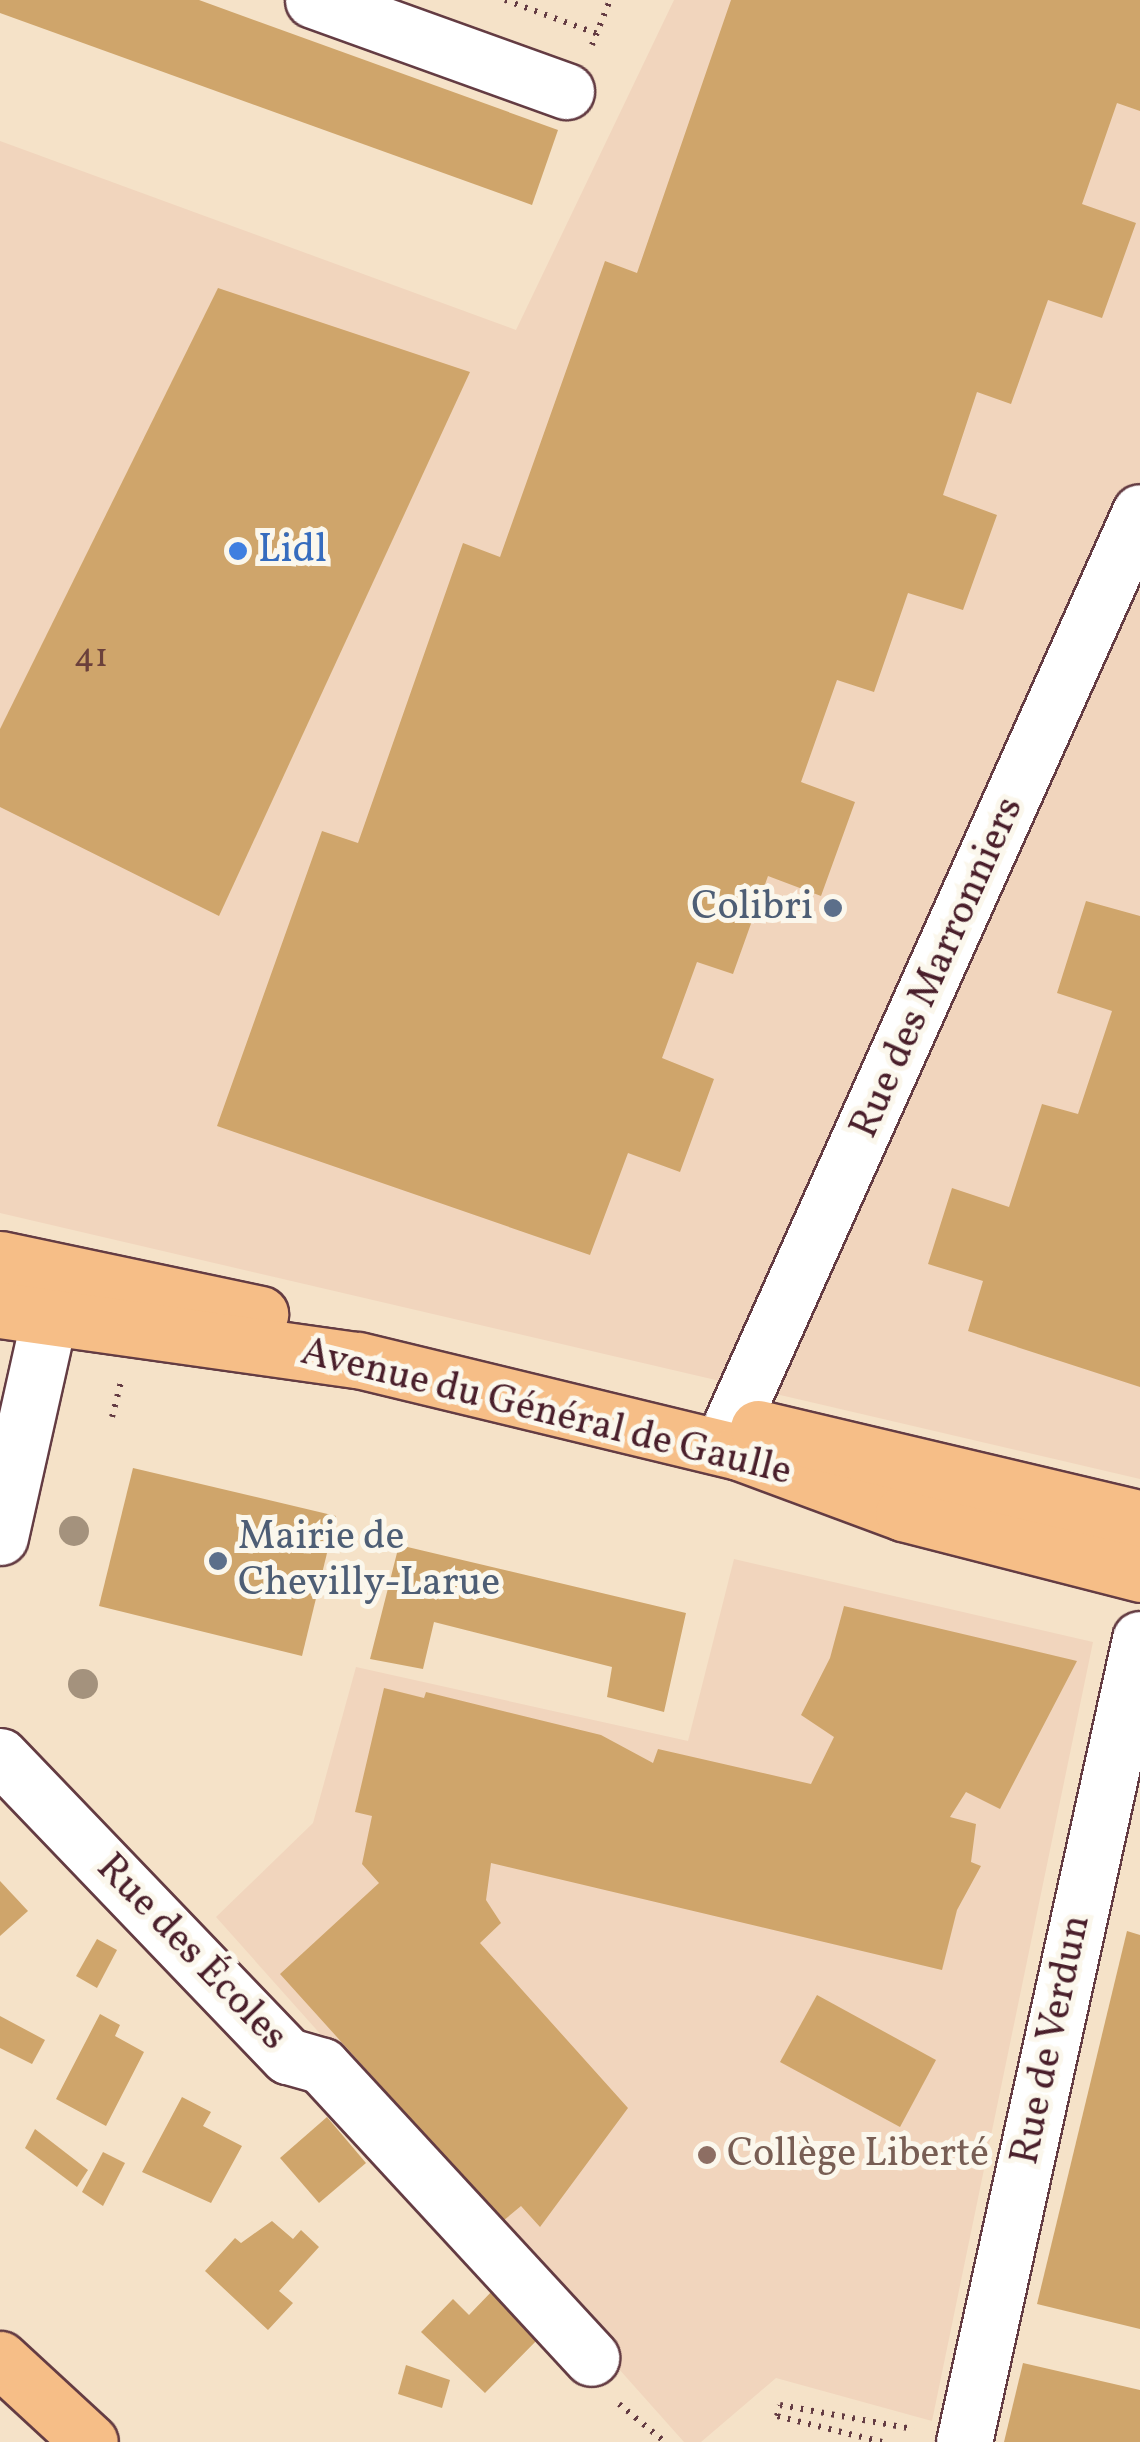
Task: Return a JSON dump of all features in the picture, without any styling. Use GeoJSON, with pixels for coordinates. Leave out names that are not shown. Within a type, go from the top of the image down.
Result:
{"type":"FeatureCollection","features":[{"type":"Feature","properties":{"kind":"main road"},"geometry":{"type":"LineString","coordinates":[[0,1259],[36,1301],[732,1422],[1140,1518]]}},
{"type":"Feature","properties":{"kind":"main road","name":"Avenue du Général de Gaulle"},"geometry":{"type":"LineString","coordinates":[[36,1301],[358,1360],[739,1452],[904,1513],[1140,1574]]}},
{"type":"Feature","properties":{"kind":"main road"},"geometry":{"type":"LineString","coordinates":[[0,2359],[90,2442]]}},
{"type":"Feature","properties":{"kind":"street"},"geometry":{"type":"LineString","coordinates":[[314,0],[566,91]]}},
{"type":"Feature","properties":{"kind":"street","name":"Rue des Marronniers"},"geometry":{"type":"LineString","coordinates":[[732,1422],[1140,512]]}},
{"type":"Feature","properties":{"kind":"street"},"geometry":{"type":"LineString","coordinates":[[0,1537],[36,1301]]}},
{"type":"Feature","properties":{"kind":"street","name":"Rue de Verdun"},"geometry":{"type":"LineString","coordinates":[[964,2440],[1140,1639]]}},
{"type":"Feature","properties":{"kind":"street","name":"Rue des Écoles"},"geometry":{"type":"LineString","coordinates":[[0,1756],[288,2056],[322,2066],[591,2358]]}},
{"type":"Feature","properties":{"kind":"path"},"geometry":{"type":"LineString","coordinates":[[505,0],[598,34]]}},
{"type":"Feature","properties":{"kind":"path"},"geometry":{"type":"LineString","coordinates":[[112,1417],[118,1392]]}},
{"type":"Feature","properties":{"kind":"path"},"geometry":{"type":"LineString","coordinates":[[882,2442],[778,2416],[780,2405],[964,2440]]}},
{"type":"Feature","properties":{"kind":"shaded area"},"geometry":{"type":"Polygon","coordinates":[[[674,0],[1140,0],[1140,1479],[0,1213],[0,141],[516,330],[674,0]]]}},
{"type":"Feature","properties":{"kind":"shaded area","name":"Collège Liberté"},"geometry":{"type":"Polygon","coordinates":[[[734,1559],[1093,1642],[932,2421],[776,2378],[701,2442],[684,2442],[216,1917],[313,1823],[356,1667],[688,1741],[734,1559]]]}},
{"type":"Feature","properties":{"kind":"building"},"geometry":{"type":"Polygon","coordinates":[[[0,0],[199,0],[558,130],[532,205],[0,13],[0,0]]]}},
{"type":"Feature","properties":{"kind":"building"},"geometry":{"type":"Polygon","coordinates":[[[731,0],[1140,0],[1140,111],[1117,103],[1082,204],[1136,223],[1102,318],[1048,300],[1011,404],[977,392],[943,495],[997,515],[963,610],[908,593],[874,692],[837,680],[801,782],[855,802],[821,896],[768,876],[733,974],[697,962],[662,1058],[714,1079],[680,1172],[628,1153],[590,1255],[217,1126],[322,831],[358,843],[463,543],[500,557],[605,261],[637,273],[731,0]]]}},
{"type":"Feature","properties":{"kind":"building","name":"Lidl"},"geometry":{"type":"Polygon","coordinates":[[[218,288],[470,372],[219,916],[0,807],[0,729],[218,288]]]}},
{"type":"Feature","properties":{"kind":"building"},"geometry":{"type":"Polygon","coordinates":[[[1086,901],[1140,916],[1140,1387],[968,1331],[983,1281],[928,1264],[952,1188],[1009,1207],[1042,1104],[1078,1114],[1112,1011],[1057,993],[1086,901]]]}},
{"type":"Feature","properties":{"kind":"building","name":"Mairie de Chevilly-Larue"},"geometry":{"type":"Polygon","coordinates":[[[133,1468],[336,1516],[302,1656],[99,1606],[133,1468]]]}},
{"type":"Feature","properties":{"kind":"building","name":"Mairie de Chevilly-Larue"},"geometry":{"type":"Polygon","coordinates":[[[399,1545],[686,1613],[664,1712],[607,1697],[612,1667],[434,1622],[423,1669],[370,1659],[399,1545]]]}},
{"type":"Feature","properties":{"kind":"building"},"geometry":{"type":"Polygon","coordinates":[[[844,1606],[1077,1661],[1000,1809],[966,1792],[950,1817],[976,1824],[971,1862],[981,1866],[957,1910],[942,1970],[491,1863],[486,1900],[501,1923],[480,1943],[628,2108],[540,2227],[521,2206],[503,2221],[280,1974],[379,1883],[362,1864],[372,1816],[355,1812],[384,1688],[424,1698],[426,1692],[601,1735],[653,1763],[658,1749],[811,1784],[834,1737],[801,1715],[830,1658],[844,1606]]]}},
{"type":"Feature","properties":{"kind":"building"},"geometry":{"type":"Polygon","coordinates":[[[0,1881],[28,1911],[0,1936],[0,1881]]]}},
{"type":"Feature","properties":{"kind":"building"},"geometry":{"type":"Polygon","coordinates":[[[1127,1931],[1140,1935],[1140,2329],[1037,2304],[1127,1931]]]}},
{"type":"Feature","properties":{"kind":"building"},"geometry":{"type":"Polygon","coordinates":[[[97,1939],[117,1950],[97,1988],[76,1976],[97,1939]]]}},
{"type":"Feature","properties":{"kind":"building"},"geometry":{"type":"Polygon","coordinates":[[[817,1995],[936,2060],[900,2127],[780,2062],[817,1995]]]}},
{"type":"Feature","properties":{"kind":"building"},"geometry":{"type":"Polygon","coordinates":[[[100,2014],[120,2025],[115,2036],[144,2052],[106,2126],[56,2099],[100,2014]]]}},
{"type":"Feature","properties":{"kind":"building"},"geometry":{"type":"Polygon","coordinates":[[[0,2016],[45,2040],[32,2064],[0,2048],[0,2016]]]}},
{"type":"Feature","properties":{"kind":"building"},"geometry":{"type":"Polygon","coordinates":[[[182,2097],[211,2112],[203,2126],[242,2146],[211,2203],[142,2172],[182,2097]]]}},
{"type":"Feature","properties":{"kind":"building"},"geometry":{"type":"Polygon","coordinates":[[[327,2117],[366,2163],[319,2203],[280,2158],[327,2117]]]}},
{"type":"Feature","properties":{"kind":"building"},"geometry":{"type":"Polygon","coordinates":[[[35,2129],[88,2170],[77,2187],[25,2148],[35,2129]]]}},
{"type":"Feature","properties":{"kind":"building"},"geometry":{"type":"Polygon","coordinates":[[[103,2152],[125,2163],[103,2206],[82,2192],[103,2152]]]}},
{"type":"Feature","properties":{"kind":"building"},"geometry":{"type":"Polygon","coordinates":[[[272,2221],[293,2239],[301,2230],[319,2247],[279,2291],[293,2303],[268,2330],[205,2271],[235,2238],[241,2243],[272,2221]]]}},
{"type":"Feature","properties":{"kind":"building"},"geometry":{"type":"Polygon","coordinates":[[[494,2289],[541,2336],[485,2393],[421,2332],[453,2299],[469,2315],[494,2289]]]}},
{"type":"Feature","properties":{"kind":"building"},"geometry":{"type":"Polygon","coordinates":[[[1023,2363],[1140,2390],[1140,2442],[1004,2442],[1023,2363]]]}},
{"type":"Feature","properties":{"kind":"building"},"geometry":{"type":"Polygon","coordinates":[[[406,2365],[450,2380],[442,2408],[398,2394],[406,2365]]]}},
{"type":"Feature","properties":{"kind":"place","name":"Lidl"},"geometry":{"type":"Point","coordinates":[238,551]}},
{"type":"Feature","properties":{"kind":"place","name":"Colibri"},"geometry":{"type":"Point","coordinates":[833,908]}},
{"type":"Feature","properties":{"kind":"place","name":"Mairie de Chevilly-Larue"},"geometry":{"type":"Point","coordinates":[218,1561]}},
{"type":"Feature","properties":{"kind":"place","name":"Collège Liberté"},"geometry":{"type":"Point","coordinates":[707,2155]}}]}
